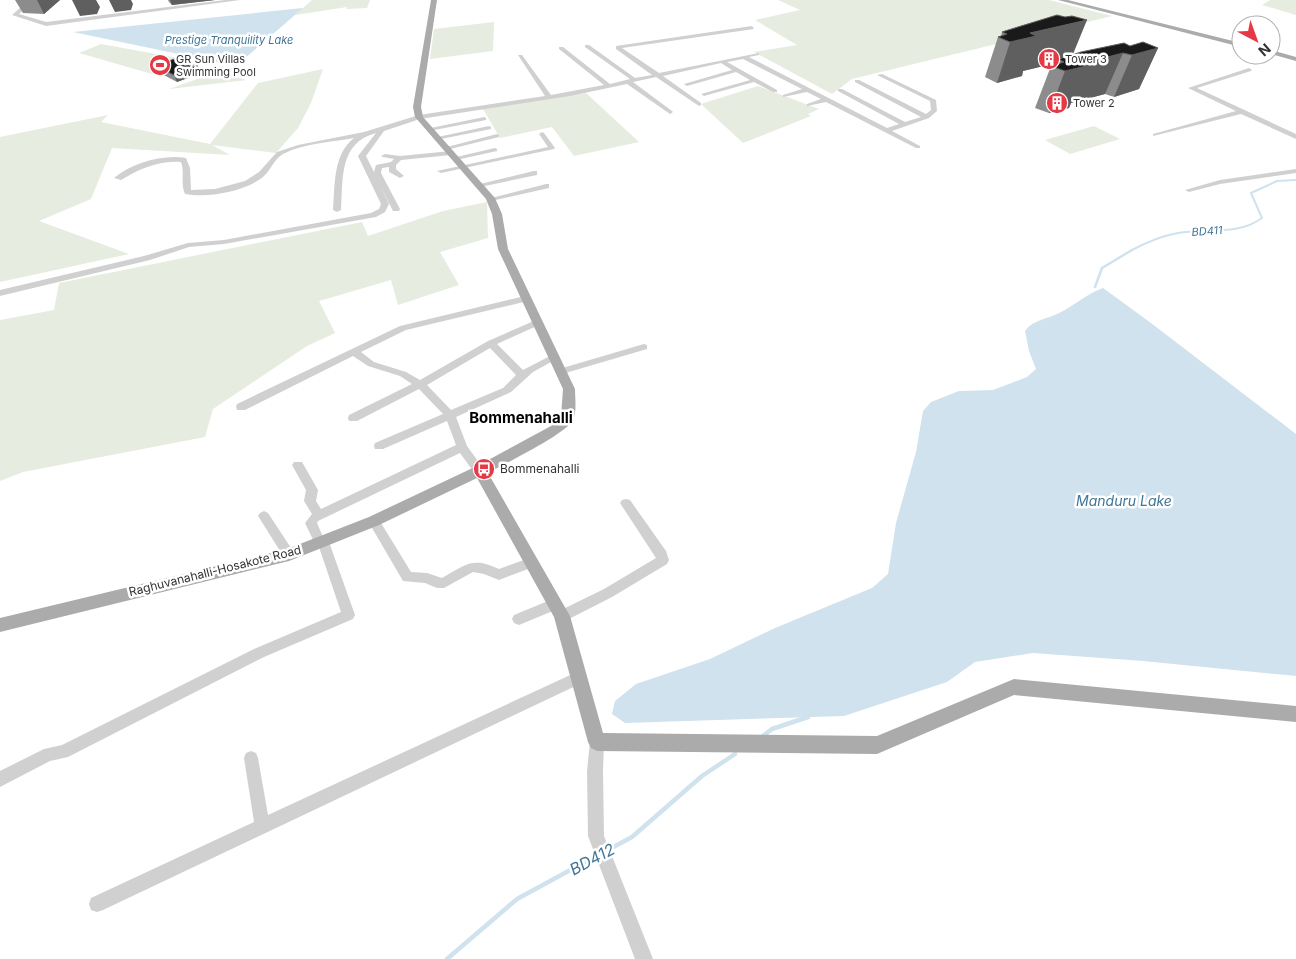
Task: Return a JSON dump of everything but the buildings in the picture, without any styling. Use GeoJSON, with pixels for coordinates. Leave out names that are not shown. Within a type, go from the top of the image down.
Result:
{"type":"FeatureCollection","features":[{"type":"Feature","properties":{"kind":"main road"},"geometry":{"type":"LineString","coordinates":[[419,115],[417,107],[434,0]]}},
{"type":"Feature","properties":{"kind":"main road"},"geometry":{"type":"LineString","coordinates":[[1061,0],[1231,41]]}},
{"type":"Feature","properties":{"kind":"main road"},"geometry":{"type":"LineString","coordinates":[[1070,0],[1231,40]]}},
{"type":"Feature","properties":{"kind":"main road"},"geometry":{"type":"LineString","coordinates":[[1281,53],[1296,57]]}},
{"type":"Feature","properties":{"kind":"main road","name":"Raghuvanahalli-Hosakote Road"},"geometry":{"type":"LineString","coordinates":[[0,625],[289,554],[374,521],[480,472],[556,429],[566,419],[569,409],[569,389],[555,357],[536,323],[503,249],[497,214],[491,199],[432,133],[419,115]]}},
{"type":"Feature","properties":{"kind":"main road"},"geometry":{"type":"LineString","coordinates":[[480,472],[558,610],[597,742],[877,745],[1014,687],[1296,714]]}},
{"type":"Feature","properties":{"kind":"street"},"geometry":{"type":"LineString","coordinates":[[32,0],[15,15],[46,24],[237,0]]}},
{"type":"Feature","properties":{"kind":"street"},"geometry":{"type":"LineString","coordinates":[[699,104],[618,47],[752,28]]}},
{"type":"Feature","properties":{"kind":"street"},"geometry":{"type":"LineString","coordinates":[[587,46],[670,112]]}},
{"type":"Feature","properties":{"kind":"street"},"geometry":{"type":"LineString","coordinates":[[560,48],[608,86]]}},
{"type":"Feature","properties":{"kind":"street"},"geometry":{"type":"LineString","coordinates":[[0,288],[147,258],[188,246],[365,217],[379,209],[354,158],[378,131],[379,124],[419,115],[549,97],[757,54]]}},
{"type":"Feature","properties":{"kind":"street"},"geometry":{"type":"LineString","coordinates":[[520,56],[549,97]]}},
{"type":"Feature","properties":{"kind":"street"},"geometry":{"type":"LineString","coordinates":[[744,57],[918,147]]}},
{"type":"Feature","properties":{"kind":"street"},"geometry":{"type":"LineString","coordinates":[[721,61],[775,91]]}},
{"type":"Feature","properties":{"kind":"street"},"geometry":{"type":"LineString","coordinates":[[687,84],[737,70]]}},
{"type":"Feature","properties":{"kind":"street"},"geometry":{"type":"LineString","coordinates":[[1249,70],[1190,88],[1296,137]]}},
{"type":"Feature","properties":{"kind":"street"},"geometry":{"type":"LineString","coordinates":[[880,75],[933,100],[934,111],[927,117],[885,131]]}},
{"type":"Feature","properties":{"kind":"street"},"geometry":{"type":"LineString","coordinates":[[704,94],[755,80]]}},
{"type":"Feature","properties":{"kind":"street"},"geometry":{"type":"LineString","coordinates":[[857,81],[927,117]]}},
{"type":"Feature","properties":{"kind":"street"},"geometry":{"type":"LineString","coordinates":[[785,96],[806,90]]}},
{"type":"Feature","properties":{"kind":"street"},"geometry":{"type":"LineString","coordinates":[[840,90],[905,124]]}},
{"type":"Feature","properties":{"kind":"street"},"geometry":{"type":"LineString","coordinates":[[809,105],[826,100]]}},
{"type":"Feature","properties":{"kind":"street"},"geometry":{"type":"LineString","coordinates":[[1155,135],[1240,112]]}},
{"type":"Feature","properties":{"kind":"street"},"geometry":{"type":"LineString","coordinates":[[432,133],[484,119]]}},
{"type":"Feature","properties":{"kind":"street"},"geometry":{"type":"LineString","coordinates":[[432,133],[489,128]]}},
{"type":"Feature","properties":{"kind":"street"},"geometry":{"type":"LineString","coordinates":[[118,178],[144,165],[177,159],[183,160],[187,166],[186,189],[188,192],[199,194],[216,191],[254,180],[261,176],[280,152],[378,131]]}},
{"type":"Feature","properties":{"kind":"street"},"geometry":{"type":"LineString","coordinates":[[338,210],[342,160],[351,142],[362,134]]}},
{"type":"Feature","properties":{"kind":"street"},"geometry":{"type":"LineString","coordinates":[[441,171],[465,168],[552,148],[542,134]]}},
{"type":"Feature","properties":{"kind":"street"},"geometry":{"type":"LineString","coordinates":[[451,153],[497,136]]}},
{"type":"Feature","properties":{"kind":"street"},"geometry":{"type":"LineString","coordinates":[[384,156],[400,158],[495,150]]}},
{"type":"Feature","properties":{"kind":"street"},"geometry":{"type":"LineString","coordinates":[[396,209],[377,173],[379,168],[393,164],[400,158]]}},
{"type":"Feature","properties":{"kind":"street"},"geometry":{"type":"LineString","coordinates":[[393,164],[392,170],[400,176]]}},
{"type":"Feature","properties":{"kind":"street"},"geometry":{"type":"LineString","coordinates":[[1189,190],[1220,182],[1296,171]]}},
{"type":"Feature","properties":{"kind":"street"},"geometry":{"type":"LineString","coordinates":[[480,185],[534,173]]}},
{"type":"Feature","properties":{"kind":"street"},"geometry":{"type":"LineString","coordinates":[[491,199],[546,186]]}},
{"type":"Feature","properties":{"kind":"street"},"geometry":{"type":"LineString","coordinates":[[0,293],[36,282]]}},
{"type":"Feature","properties":{"kind":"street"},"geometry":{"type":"LineString","coordinates":[[241,407],[404,328],[525,299]]}},
{"type":"Feature","properties":{"kind":"street"},"geometry":{"type":"LineString","coordinates":[[353,418],[420,384],[491,342],[536,323]]}},
{"type":"Feature","properties":{"kind":"street"},"geometry":{"type":"LineString","coordinates":[[491,342],[522,375]]}},
{"type":"Feature","properties":{"kind":"street"},"geometry":{"type":"LineString","coordinates":[[562,372],[644,347]]}},
{"type":"Feature","properties":{"kind":"street"},"geometry":{"type":"LineString","coordinates":[[354,352],[371,364],[403,374],[420,384],[450,415],[462,447],[480,472]]}},
{"type":"Feature","properties":{"kind":"street"},"geometry":{"type":"LineString","coordinates":[[379,446],[508,390],[522,375],[542,362],[555,357]]}},
{"type":"Feature","properties":{"kind":"street"},"geometry":{"type":"LineString","coordinates":[[0,779],[48,754],[63,752],[259,653],[348,615],[321,542],[311,523],[319,516],[462,447]]}},
{"type":"Feature","properties":{"kind":"street"},"geometry":{"type":"LineString","coordinates":[[298,465],[312,490],[310,501],[319,516]]}},
{"type":"Feature","properties":{"kind":"street"},"geometry":{"type":"LineString","coordinates":[[518,619],[558,610],[608,593],[663,560],[626,503]]}},
{"type":"Feature","properties":{"kind":"street"},"geometry":{"type":"LineString","coordinates":[[264,516],[289,554]]}},
{"type":"Feature","properties":{"kind":"street"},"geometry":{"type":"LineString","coordinates":[[374,521],[407,577],[427,578],[437,583],[444,583],[472,567],[486,569],[499,575],[530,563]]}},
{"type":"Feature","properties":{"kind":"street"},"geometry":{"type":"LineString","coordinates":[[97,904],[579,677]]}},
{"type":"Feature","properties":{"kind":"street"},"geometry":{"type":"LineString","coordinates":[[597,742],[595,771],[596,836],[644,959]]}},
{"type":"Feature","properties":{"kind":"street"},"geometry":{"type":"LineString","coordinates":[[251,758],[262,826]]}},
{"type":"Feature","properties":{"kind":"shaded area"},"geometry":{"type":"Polygon","coordinates":[[[312,0],[370,0],[367,8],[346,9],[347,7],[295,15],[312,0]]]}},
{"type":"Feature","properties":{"kind":"shaded area"},"geometry":{"type":"Polygon","coordinates":[[[778,0],[1049,0],[1112,16],[852,79],[832,94],[754,52],[797,45],[755,20],[800,10],[778,0]]]}},
{"type":"Feature","properties":{"kind":"shaded area"},"geometry":{"type":"Polygon","coordinates":[[[1270,0],[1296,0],[1296,15],[1262,5],[1270,0]]]}},
{"type":"Feature","properties":{"kind":"shaded area"},"geometry":{"type":"Polygon","coordinates":[[[494,22],[493,51],[430,59],[434,29],[494,22]]]}},
{"type":"Feature","properties":{"kind":"shaded area"},"geometry":{"type":"Polygon","coordinates":[[[101,44],[189,60],[152,74],[79,53],[101,44]]]}},
{"type":"Feature","properties":{"kind":"shaded area"},"geometry":{"type":"Polygon","coordinates":[[[323,69],[311,103],[298,128],[276,153],[212,145],[230,155],[112,148],[91,199],[39,221],[129,254],[0,282],[0,137],[108,115],[101,122],[210,144],[258,83],[323,69]]]}},
{"type":"Feature","properties":{"kind":"shaded area"},"geometry":{"type":"Polygon","coordinates":[[[217,72],[247,80],[169,89],[217,72]]]}},
{"type":"Feature","properties":{"kind":"shaded area"},"geometry":{"type":"Polygon","coordinates":[[[758,86],[819,109],[808,114],[811,116],[743,143],[701,104],[758,86]]]}},
{"type":"Feature","properties":{"kind":"shaded area"},"geometry":{"type":"Polygon","coordinates":[[[586,93],[639,142],[574,156],[552,127],[500,138],[483,109],[586,93]]]}},
{"type":"Feature","properties":{"kind":"shaded area"},"geometry":{"type":"Polygon","coordinates":[[[1094,126],[1120,139],[1070,154],[1045,140],[1094,126]]]}},
{"type":"Feature","properties":{"kind":"shaded area"},"geometry":{"type":"Polygon","coordinates":[[[487,202],[488,238],[440,252],[459,285],[398,305],[391,280],[319,301],[335,333],[307,346],[213,409],[205,437],[23,472],[0,481],[0,320],[54,310],[59,283],[362,222],[368,236],[443,211],[487,202]]]}},
{"type":"Feature","properties":{"kind":"water","name":"Prestige Tranquility Lake"},"geometry":{"type":"Polygon","coordinates":[[[303,8],[236,66],[73,32],[303,8]]]}},
{"type":"Feature","properties":{"kind":"water","name":"Manduru Lake"},"geometry":{"type":"Polygon","coordinates":[[[1103,288],[1296,434],[1296,676],[1143,661],[1033,653],[975,662],[947,682],[844,716],[625,723],[612,714],[615,701],[636,684],[710,659],[775,628],[872,588],[888,574],[896,523],[916,452],[923,411],[931,402],[959,391],[993,390],[1027,377],[1036,369],[1029,351],[1025,331],[1036,322],[1059,313],[1091,293],[1103,288]]]}},
{"type":"Feature","properties":{"kind":"waterway","name":"BD411"},"geometry":{"type":"LineString","coordinates":[[1130,251],[1153,240],[1172,234],[1232,229],[1253,224],[1262,218],[1251,193],[1277,181],[1296,180]]}},
{"type":"Feature","properties":{"kind":"waterway","name":"BD411"},"geometry":{"type":"LineString","coordinates":[[1095,287],[1102,268],[1132,250]]}},
{"type":"Feature","properties":{"kind":"waterway","name":"BD412"},"geometry":{"type":"LineString","coordinates":[[763,736],[772,729],[808,717]]}},
{"type":"Feature","properties":{"kind":"waterway","name":"BD412"},"geometry":{"type":"LineString","coordinates":[[606,851],[632,837],[702,776],[735,754]]}},
{"type":"Feature","properties":{"kind":"waterway","name":"BD412"},"geometry":{"type":"LineString","coordinates":[[447,959],[517,899],[598,855]]}},
{"type":"Feature","properties":{"kind":"place","name":"Tower 3"},"geometry":{"type":"Point","coordinates":[1049,59]}},
{"type":"Feature","properties":{"kind":"place","name":"GR Sun Villas Swimming Pool"},"geometry":{"type":"Point","coordinates":[160,65]}},
{"type":"Feature","properties":{"kind":"place","name":"Tower 2"},"geometry":{"type":"Point","coordinates":[1057,103]}},
{"type":"Feature","properties":{"kind":"place","name":"Bommenahalli"},"geometry":{"type":"Point","coordinates":[484,469]}},
{"type":"Feature","properties":{"kind":"district","name":"Bommenahalli"},"geometry":{"type":"Point","coordinates":[521,418]}}]}
